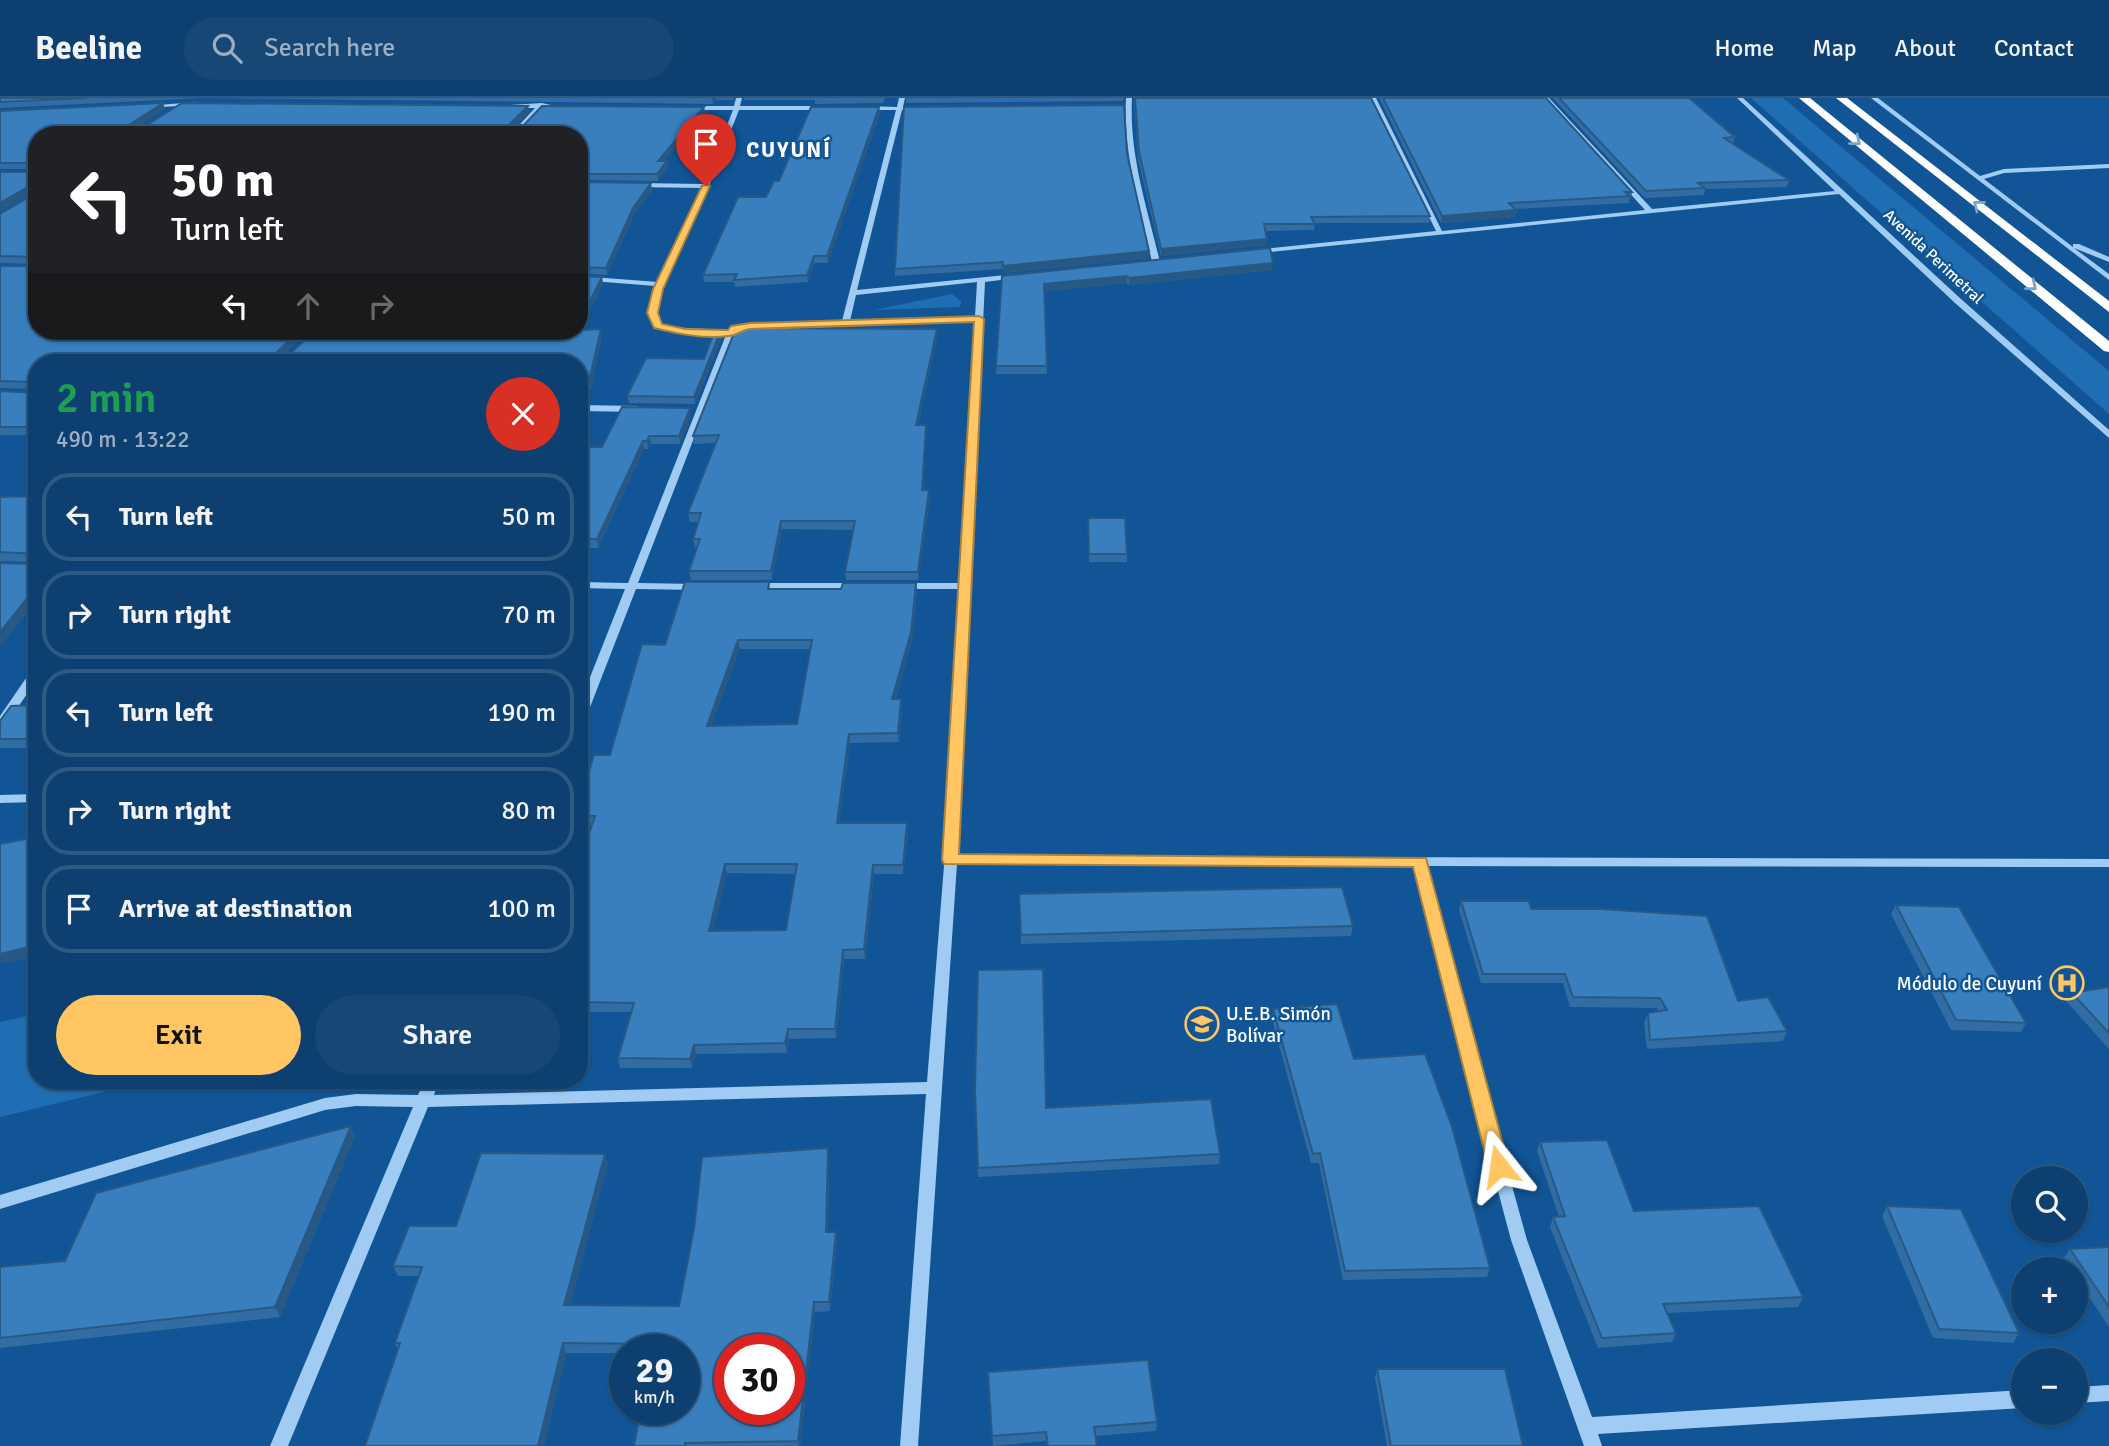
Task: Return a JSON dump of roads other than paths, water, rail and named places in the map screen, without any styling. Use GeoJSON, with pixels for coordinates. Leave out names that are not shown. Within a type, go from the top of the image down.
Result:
{"type":"FeatureCollection","features":[{"type":"Feature","properties":{"kind":"highway","name":"Avenida Perimetral"},"geometry":{"type":"LineString","coordinates":[[1804,98],[2109,348]]}},
{"type":"Feature","properties":{"kind":"highway"},"geometry":{"type":"LineString","coordinates":[[1841,98],[2109,307]]}},
{"type":"Feature","properties":{"kind":"street"},"geometry":{"type":"LineString","coordinates":[[171,111],[191,98]]}},
{"type":"Feature","properties":{"kind":"street"},"geometry":{"type":"LineString","coordinates":[[522,126],[549,98]]}},
{"type":"Feature","properties":{"kind":"street"},"geometry":{"type":"LineString","coordinates":[[730,333],[686,332],[657,326],[652,313],[660,284],[706,186],[739,98]]}},
{"type":"Feature","properties":{"kind":"street"},"geometry":{"type":"LineString","coordinates":[[845,323],[902,98]]}},
{"type":"Feature","properties":{"kind":"street"},"geometry":{"type":"LineString","coordinates":[[1373,98],[1440,233]]}},
{"type":"Feature","properties":{"kind":"street"},"geometry":{"type":"LineString","coordinates":[[1546,98],[1650,211]]}},
{"type":"Feature","properties":{"kind":"street","name":"Avenida Perimetral"},"geometry":{"type":"LineString","coordinates":[[1740,98],[2109,435]]}},
{"type":"Feature","properties":{"kind":"street"},"geometry":{"type":"LineString","coordinates":[[1874,98],[2063,240],[2109,278]]}},
{"type":"Feature","properties":{"kind":"street"},"geometry":{"type":"LineString","coordinates":[[1115,106],[1129,102],[1134,161],[1156,262]]}},
{"type":"Feature","properties":{"kind":"street"},"geometry":{"type":"LineString","coordinates":[[134,106],[202,103]]}},
{"type":"Feature","properties":{"kind":"street"},"geometry":{"type":"LineString","coordinates":[[502,106],[564,107]]}},
{"type":"Feature","properties":{"kind":"street"},"geometry":{"type":"LineString","coordinates":[[681,108],[837,108]]}},
{"type":"Feature","properties":{"kind":"street"},"geometry":{"type":"LineString","coordinates":[[860,108],[928,108]]}},
{"type":"Feature","properties":{"kind":"street"},"geometry":{"type":"LineString","coordinates":[[1980,178],[2004,171],[2109,166]]}},
{"type":"Feature","properties":{"kind":"street"},"geometry":{"type":"LineString","coordinates":[[630,185],[706,186]]}},
{"type":"Feature","properties":{"kind":"street"},"geometry":{"type":"LineString","coordinates":[[1239,254],[1841,192]]}},
{"type":"Feature","properties":{"kind":"street"},"geometry":{"type":"LineString","coordinates":[[2063,240],[2109,260]]}},
{"type":"Feature","properties":{"kind":"street"},"geometry":{"type":"LineString","coordinates":[[1143,263],[1170,261]]}},
{"type":"Feature","properties":{"kind":"street"},"geometry":{"type":"LineString","coordinates":[[853,293],[1021,276]]}},
{"type":"Feature","properties":{"kind":"street"},"geometry":{"type":"LineString","coordinates":[[588,279],[660,284]]}},
{"type":"Feature","properties":{"kind":"street"},"geometry":{"type":"LineString","coordinates":[[909,1446],[950,860],[981,280]]}},
{"type":"Feature","properties":{"kind":"street"},"geometry":{"type":"LineString","coordinates":[[588,697],[734,328],[979,319]]}},
{"type":"Feature","properties":{"kind":"street"},"geometry":{"type":"LineString","coordinates":[[588,408],[647,409]]}},
{"type":"Feature","properties":{"kind":"street"},"geometry":{"type":"LineString","coordinates":[[687,409],[701,410]]}},
{"type":"Feature","properties":{"kind":"street"},"geometry":{"type":"LineString","coordinates":[[588,585],[715,586]]}},
{"type":"Feature","properties":{"kind":"street"},"geometry":{"type":"LineString","coordinates":[[743,586],[868,586]]}},
{"type":"Feature","properties":{"kind":"street"},"geometry":{"type":"LineString","coordinates":[[896,586],[965,586]]}},
{"type":"Feature","properties":{"kind":"street"},"geometry":{"type":"LineString","coordinates":[[0,725],[28,683]]}},
{"type":"Feature","properties":{"kind":"street"},"geometry":{"type":"LineString","coordinates":[[0,799],[28,798]]}},
{"type":"Feature","properties":{"kind":"street"},"geometry":{"type":"LineString","coordinates":[[950,860],[2109,863]]}},
{"type":"Feature","properties":{"kind":"street"},"geometry":{"type":"LineString","coordinates":[[1420,862],[1519,1240],[1593,1446]]}},
{"type":"Feature","properties":{"kind":"street"},"geometry":{"type":"LineString","coordinates":[[0,1202],[325,1104],[356,1100],[424,1101],[934,1088]]}},
{"type":"Feature","properties":{"kind":"street"},"geometry":{"type":"LineString","coordinates":[[279,1446],[429,1089]]}},
{"type":"Feature","properties":{"kind":"street"},"geometry":{"type":"LineString","coordinates":[[2088,1394],[2109,1393]]}},
{"type":"Feature","properties":{"kind":"street"},"geometry":{"type":"LineString","coordinates":[[1585,1426],[2011,1400]]}},
{"type":"Feature","properties":{"kind":"place","name":"Módulo de Cuyuní"},"geometry":{"type":"Point","coordinates":[2067,983]}},
{"type":"Feature","properties":{"kind":"place","name":"U.E.B. Simón Bolívar"},"geometry":{"type":"Point","coordinates":[1202,1024]}},
{"type":"Feature","properties":{"kind":"district","name":"CUYUNÍ"},"geometry":{"type":"Point","coordinates":[789,150]}}]}
